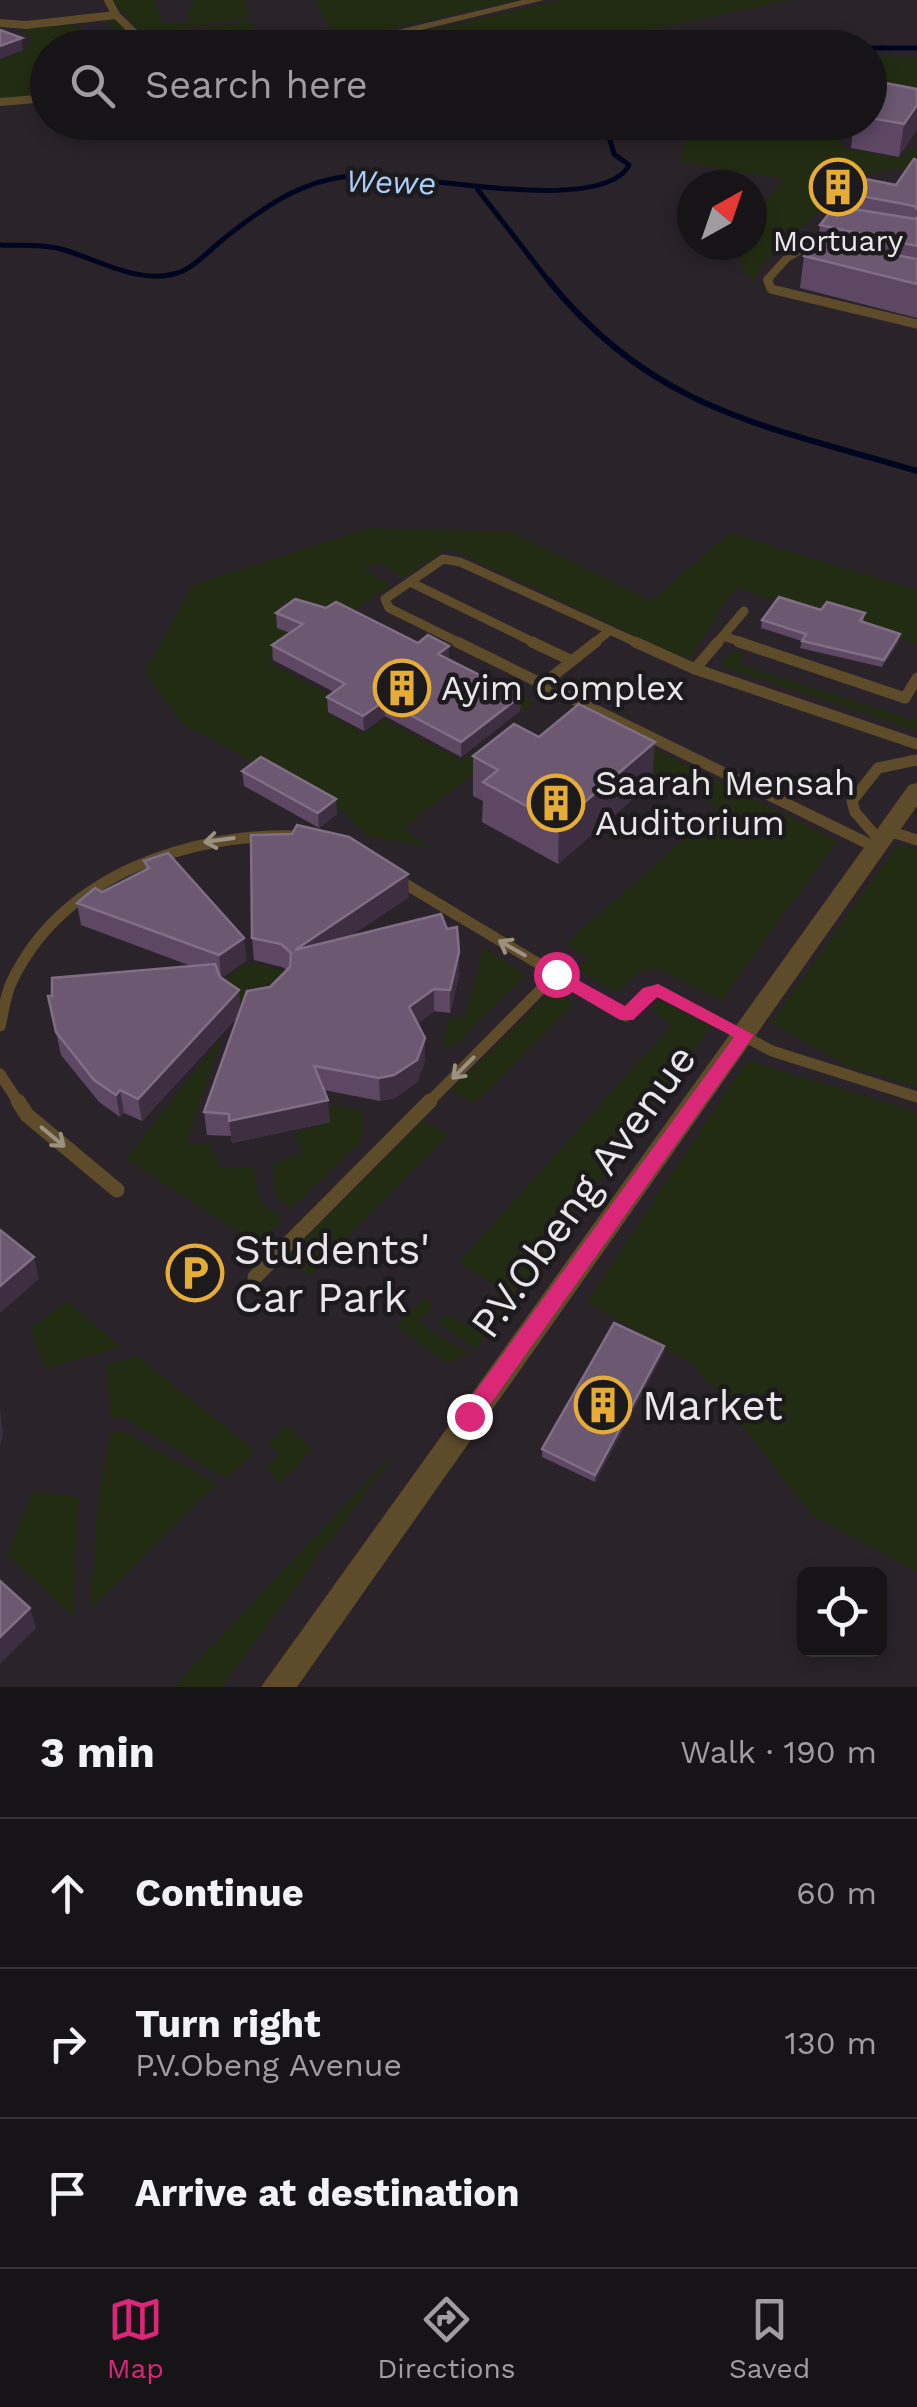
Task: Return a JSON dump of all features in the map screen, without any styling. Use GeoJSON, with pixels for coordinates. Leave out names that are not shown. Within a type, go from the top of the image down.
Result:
{"type":"FeatureCollection","features":[{"type":"Feature","properties":{"kind":"street"},"geometry":{"type":"LineString","coordinates":[[407,30],[538,0]]}},
{"type":"Feature","properties":{"kind":"street"},"geometry":{"type":"LineString","coordinates":[[0,102],[30,100]]}},
{"type":"Feature","properties":{"kind":"street","name":"P.V.Obeng Avenue"},"geometry":{"type":"LineString","coordinates":[[277,1687],[882,840],[914,802]]}},
{"type":"Feature","properties":{"kind":"lane"},"geometry":{"type":"LineString","coordinates":[[108,0],[116,16],[131,30]]}},
{"type":"Feature","properties":{"kind":"lane"},"geometry":{"type":"LineString","coordinates":[[0,23],[26,25],[116,16]]}},
{"type":"Feature","properties":{"kind":"lane"},"geometry":{"type":"LineString","coordinates":[[838,224],[786,259],[767,280],[771,289],[917,324]]}},
{"type":"Feature","properties":{"kind":"lane"},"geometry":{"type":"LineString","coordinates":[[786,259],[804,263]]}},
{"type":"Feature","properties":{"kind":"lane"},"geometry":{"type":"LineString","coordinates":[[917,744],[695,669],[460,562],[443,559],[385,599],[389,608],[882,840],[917,840]]}},
{"type":"Feature","properties":{"kind":"lane"},"geometry":{"type":"LineString","coordinates":[[410,582],[570,660]]}},
{"type":"Feature","properties":{"kind":"lane"},"geometry":{"type":"LineString","coordinates":[[695,669],[744,611]]}},
{"type":"Feature","properties":{"kind":"lane"},"geometry":{"type":"LineString","coordinates":[[544,683],[609,631]]}},
{"type":"Feature","properties":{"kind":"lane"},"geometry":{"type":"LineString","coordinates":[[723,636],[904,698],[917,678]]}},
{"type":"Feature","properties":{"kind":"lane"},"geometry":{"type":"LineString","coordinates":[[574,714],[587,704]]}},
{"type":"Feature","properties":{"kind":"lane"},"geometry":{"type":"LineString","coordinates":[[882,840],[855,812],[852,801],[878,768],[888,762],[917,760]]}},
{"type":"Feature","properties":{"kind":"lane"},"geometry":{"type":"LineString","coordinates":[[0,1026],[12,982],[39,938],[90,894],[139,862],[197,843],[270,832],[321,839]]}},
{"type":"Feature","properties":{"kind":"lane"},"geometry":{"type":"LineString","coordinates":[[384,870],[626,1016],[649,992],[658,990],[772,1051],[917,1097]]}},
{"type":"Feature","properties":{"kind":"lane"},"geometry":{"type":"LineString","coordinates":[[255,1277],[556,974]]}},
{"type":"Feature","properties":{"kind":"lane"},"geometry":{"type":"LineString","coordinates":[[0,1074],[27,1115],[117,1190]]}},
{"type":"Feature","properties":{"kind":"shaded area"},"geometry":{"type":"Polygon","coordinates":[[[0,0],[917,0],[917,1687],[0,1687],[0,0]]]}},
{"type":"Feature","properties":{"kind":"green space"},"geometry":{"type":"Polygon","coordinates":[[[111,0],[155,0],[164,24],[191,21],[187,15],[194,0],[244,0],[249,17],[178,30],[139,30],[111,0]]]}},
{"type":"Feature","properties":{"kind":"green space"},"geometry":{"type":"Polygon","coordinates":[[[315,0],[520,0],[384,30],[320,30],[330,29],[315,0]]]}},
{"type":"Feature","properties":{"kind":"green space"},"geometry":{"type":"Polygon","coordinates":[[[561,0],[792,0],[649,30],[427,30],[561,0]]]}},
{"type":"Feature","properties":{"kind":"green space"},"geometry":{"type":"Polygon","coordinates":[[[111,17],[125,30],[111,30],[107,19],[111,17]]]}},
{"type":"Feature","properties":{"kind":"green space"},"geometry":{"type":"Polygon","coordinates":[[[252,20],[255,30],[197,30],[252,20]]]}},
{"type":"Feature","properties":{"kind":"green space"},"geometry":{"type":"Polygon","coordinates":[[[67,22],[85,30],[30,30],[30,37],[25,34],[27,29],[67,22]]]}},
{"type":"Feature","properties":{"kind":"green space"},"geometry":{"type":"Polygon","coordinates":[[[30,42],[30,96],[0,99],[0,60],[26,50],[30,42]]]}},
{"type":"Feature","properties":{"kind":"green space"},"geometry":{"type":"Polygon","coordinates":[[[887,55],[917,58],[917,116],[887,112],[887,55]]]}},
{"type":"Feature","properties":{"kind":"green space"},"geometry":{"type":"Polygon","coordinates":[[[685,140],[838,140],[845,149],[901,158],[910,147],[917,149],[917,170],[836,176],[811,192],[831,201],[767,258],[767,201],[784,179],[767,176],[767,170],[729,170],[680,162],[685,140]]]}},
{"type":"Feature","properties":{"kind":"green space"},"geometry":{"type":"Polygon","coordinates":[[[742,260],[766,260],[755,279],[744,273],[742,260]]]}},
{"type":"Feature","properties":{"kind":"green space"},"geometry":{"type":"Polygon","coordinates":[[[368,528],[512,532],[651,601],[730,533],[917,590],[917,644],[863,627],[867,620],[824,607],[818,614],[735,588],[691,657],[681,657],[448,548],[404,577],[377,562],[364,570],[391,585],[356,610],[534,702],[523,711],[336,614],[268,661],[340,701],[325,712],[364,733],[384,719],[463,761],[482,746],[499,755],[402,829],[432,848],[367,836],[336,805],[183,725],[145,672],[192,585],[368,528]]]}},
{"type":"Feature","properties":{"kind":"green space"},"geometry":{"type":"Polygon","coordinates":[[[733,650],[744,654],[739,664],[913,720],[917,716],[917,731],[720,666],[733,650]]]}},
{"type":"Feature","properties":{"kind":"green space"},"geometry":{"type":"Polygon","coordinates":[[[587,715],[837,841],[721,1001],[658,969],[639,972],[617,993],[579,971],[587,958],[565,944],[720,808],[568,731],[587,715]]]}},
{"type":"Feature","properties":{"kind":"green space"},"geometry":{"type":"Polygon","coordinates":[[[896,847],[917,849],[917,1087],[851,1068],[771,1023],[896,847]]]}},
{"type":"Feature","properties":{"kind":"green space"},"geometry":{"type":"Polygon","coordinates":[[[484,948],[526,975],[454,1046],[442,1048],[450,1017],[466,1016],[484,948]]]}},
{"type":"Feature","properties":{"kind":"green space"},"geometry":{"type":"Polygon","coordinates":[[[262,963],[281,970],[289,985],[240,1008],[224,988],[226,982],[238,969],[262,963]]]}},
{"type":"Feature","properties":{"kind":"green space"},"geometry":{"type":"Polygon","coordinates":[[[552,991],[574,1003],[474,1104],[451,1090],[552,991]]]}},
{"type":"Feature","properties":{"kind":"green space"},"geometry":{"type":"Polygon","coordinates":[[[660,1001],[711,1026],[476,1350],[438,1323],[445,1314],[471,1328],[502,1290],[459,1262],[671,1026],[652,1009],[660,1001]]]}},
{"type":"Feature","properties":{"kind":"green space"},"geometry":{"type":"Polygon","coordinates":[[[222,1036],[186,1143],[210,1144],[220,1168],[253,1167],[261,1204],[283,1220],[257,1245],[126,1159],[222,1036]]]}},
{"type":"Feature","properties":{"kind":"green space"},"geometry":{"type":"Polygon","coordinates":[[[747,1060],[917,1112],[917,1572],[813,1516],[695,1366],[587,1302],[747,1060]]]}},
{"type":"Feature","properties":{"kind":"green space"},"geometry":{"type":"Polygon","coordinates":[[[324,1106],[363,1111],[362,1140],[291,1209],[276,1195],[272,1164],[303,1154],[293,1133],[330,1122],[324,1106]]]}},
{"type":"Feature","properties":{"kind":"green space"},"geometry":{"type":"Polygon","coordinates":[[[423,1120],[448,1135],[310,1276],[284,1259],[423,1120]]]}},
{"type":"Feature","properties":{"kind":"green space"},"geometry":{"type":"Polygon","coordinates":[[[424,1298],[434,1306],[419,1322],[468,1354],[446,1363],[396,1326],[424,1298]]]}},
{"type":"Feature","properties":{"kind":"green space"},"geometry":{"type":"Polygon","coordinates":[[[67,1301],[121,1347],[45,1369],[31,1328],[67,1301]]]}},
{"type":"Feature","properties":{"kind":"green space"},"geometry":{"type":"Polygon","coordinates":[[[137,1356],[255,1451],[226,1479],[124,1418],[111,1418],[106,1365],[137,1356]]]}},
{"type":"Feature","properties":{"kind":"green space"},"geometry":{"type":"Polygon","coordinates":[[[287,1425],[312,1449],[282,1483],[265,1469],[279,1454],[267,1444],[287,1425]]]}},
{"type":"Feature","properties":{"kind":"green space"},"geometry":{"type":"Polygon","coordinates":[[[121,1430],[217,1484],[90,1610],[98,1500],[111,1432],[121,1430]]]}},
{"type":"Feature","properties":{"kind":"green space"},"geometry":{"type":"Polygon","coordinates":[[[400,1447],[222,1687],[173,1687],[400,1447]]]}},
{"type":"Feature","properties":{"kind":"green space"},"geometry":{"type":"Polygon","coordinates":[[[33,1491],[79,1497],[73,1616],[7,1555],[33,1491]]]}},
{"type":"Feature","properties":{"kind":"building"},"geometry":{"type":"Polygon","coordinates":[[[0,30],[22,38],[0,46],[0,30]]]}},
{"type":"Feature","properties":{"kind":"building"},"geometry":{"type":"Polygon","coordinates":[[[887,83],[917,89],[917,105],[904,124],[887,121],[887,83]]]}},
{"type":"Feature","properties":{"kind":"building"},"geometry":{"type":"Polygon","coordinates":[[[914,159],[917,209],[851,194],[866,179],[896,185],[914,159]]]}},
{"type":"Feature","properties":{"kind":"building"},"geometry":{"type":"Polygon","coordinates":[[[841,207],[917,217],[917,246],[820,225],[831,211],[841,207]]]}},
{"type":"Feature","properties":{"kind":"building"},"geometry":{"type":"Polygon","coordinates":[[[814,240],[917,259],[917,284],[804,256],[814,240]]]}},
{"type":"Feature","properties":{"kind":"building"},"geometry":{"type":"Polygon","coordinates":[[[779,597],[821,610],[827,602],[865,613],[860,621],[900,634],[884,660],[802,641],[806,634],[762,620],[779,597]]]}},
{"type":"Feature","properties":{"kind":"building","name":"Ayim Complex"},"geometry":{"type":"Polygon","coordinates":[[[295,599],[326,608],[336,602],[418,643],[428,635],[449,646],[438,654],[521,696],[461,742],[384,701],[363,716],[327,697],[345,684],[272,645],[303,624],[276,613],[295,599]]]}},
{"type":"Feature","properties":{"kind":"building"},"geometry":{"type":"Polygon","coordinates":[[[579,704],[655,742],[559,824],[483,782],[498,770],[473,756],[514,724],[539,737],[579,704]]]}},
{"type":"Feature","properties":{"kind":"building"},"geometry":{"type":"Polygon","coordinates":[[[261,757],[336,799],[318,813],[242,771],[261,757]]]}},
{"type":"Feature","properties":{"kind":"building"},"geometry":{"type":"Polygon","coordinates":[[[297,825],[349,837],[408,874],[295,950],[441,914],[447,929],[457,927],[459,952],[450,990],[434,989],[409,1007],[425,1038],[417,1060],[394,1075],[379,1078],[314,1066],[328,1100],[229,1121],[229,1114],[204,1112],[247,991],[270,987],[290,967],[291,953],[281,944],[252,938],[251,835],[292,834],[297,825]]]}},
{"type":"Feature","properties":{"kind":"building"},"geometry":{"type":"Polygon","coordinates":[[[168,853],[244,938],[219,955],[77,903],[95,888],[102,892],[149,868],[144,861],[168,853]]]}},
{"type":"Feature","properties":{"kind":"building"},"geometry":{"type":"Polygon","coordinates":[[[215,964],[220,977],[239,990],[138,1099],[120,1090],[116,1095],[94,1080],[56,1032],[48,996],[52,996],[52,978],[215,964]]]}},
{"type":"Feature","properties":{"kind":"building"},"geometry":{"type":"Polygon","coordinates":[[[0,1230],[34,1257],[0,1286],[0,1230]]]}},
{"type":"Feature","properties":{"kind":"building","name":"Market"},"geometry":{"type":"Polygon","coordinates":[[[614,1323],[664,1346],[595,1475],[542,1449],[614,1323]]]}},
{"type":"Feature","properties":{"kind":"building"},"geometry":{"type":"Polygon","coordinates":[[[0,1581],[30,1608],[0,1637],[0,1581]]]}},
{"type":"Feature","properties":{"kind":"waterway","name":"Wewe"},"geometry":{"type":"LineString","coordinates":[[887,48],[917,48]]}},
{"type":"Feature","properties":{"kind":"waterway","name":"Wewe"},"geometry":{"type":"LineString","coordinates":[[0,245],[54,247],[134,274],[163,276],[195,263],[272,204],[308,186],[371,175],[509,189],[585,188],[613,180],[629,165],[614,154],[610,140]]}},
{"type":"Feature","properties":{"kind":"waterway"},"geometry":{"type":"LineString","coordinates":[[478,190],[551,284]]}},
{"type":"Feature","properties":{"kind":"waterway"},"geometry":{"type":"LineString","coordinates":[[549,281],[589,325],[630,359],[672,386],[762,425],[917,471]]}},
{"type":"Feature","properties":{"kind":"place","name":"Mortuary"},"geometry":{"type":"Point","coordinates":[838,187]}},
{"type":"Feature","properties":{"kind":"place","name":"Ayim Complex"},"geometry":{"type":"Point","coordinates":[402,688]}},
{"type":"Feature","properties":{"kind":"place","name":"Saarah Mensah Auditorium"},"geometry":{"type":"Point","coordinates":[556,803]}},
{"type":"Feature","properties":{"kind":"place","name":"Students' Car Park"},"geometry":{"type":"Point","coordinates":[195,1273]}},
{"type":"Feature","properties":{"kind":"place","name":"Market"},"geometry":{"type":"Point","coordinates":[603,1405]}},
{"type":"Feature","properties":{"kind":"route"},"geometry":{"type":"LineString","coordinates":[[469,1416],[745,1035],[658,990],[649,992],[626,1016],[556,974]]}}]}
